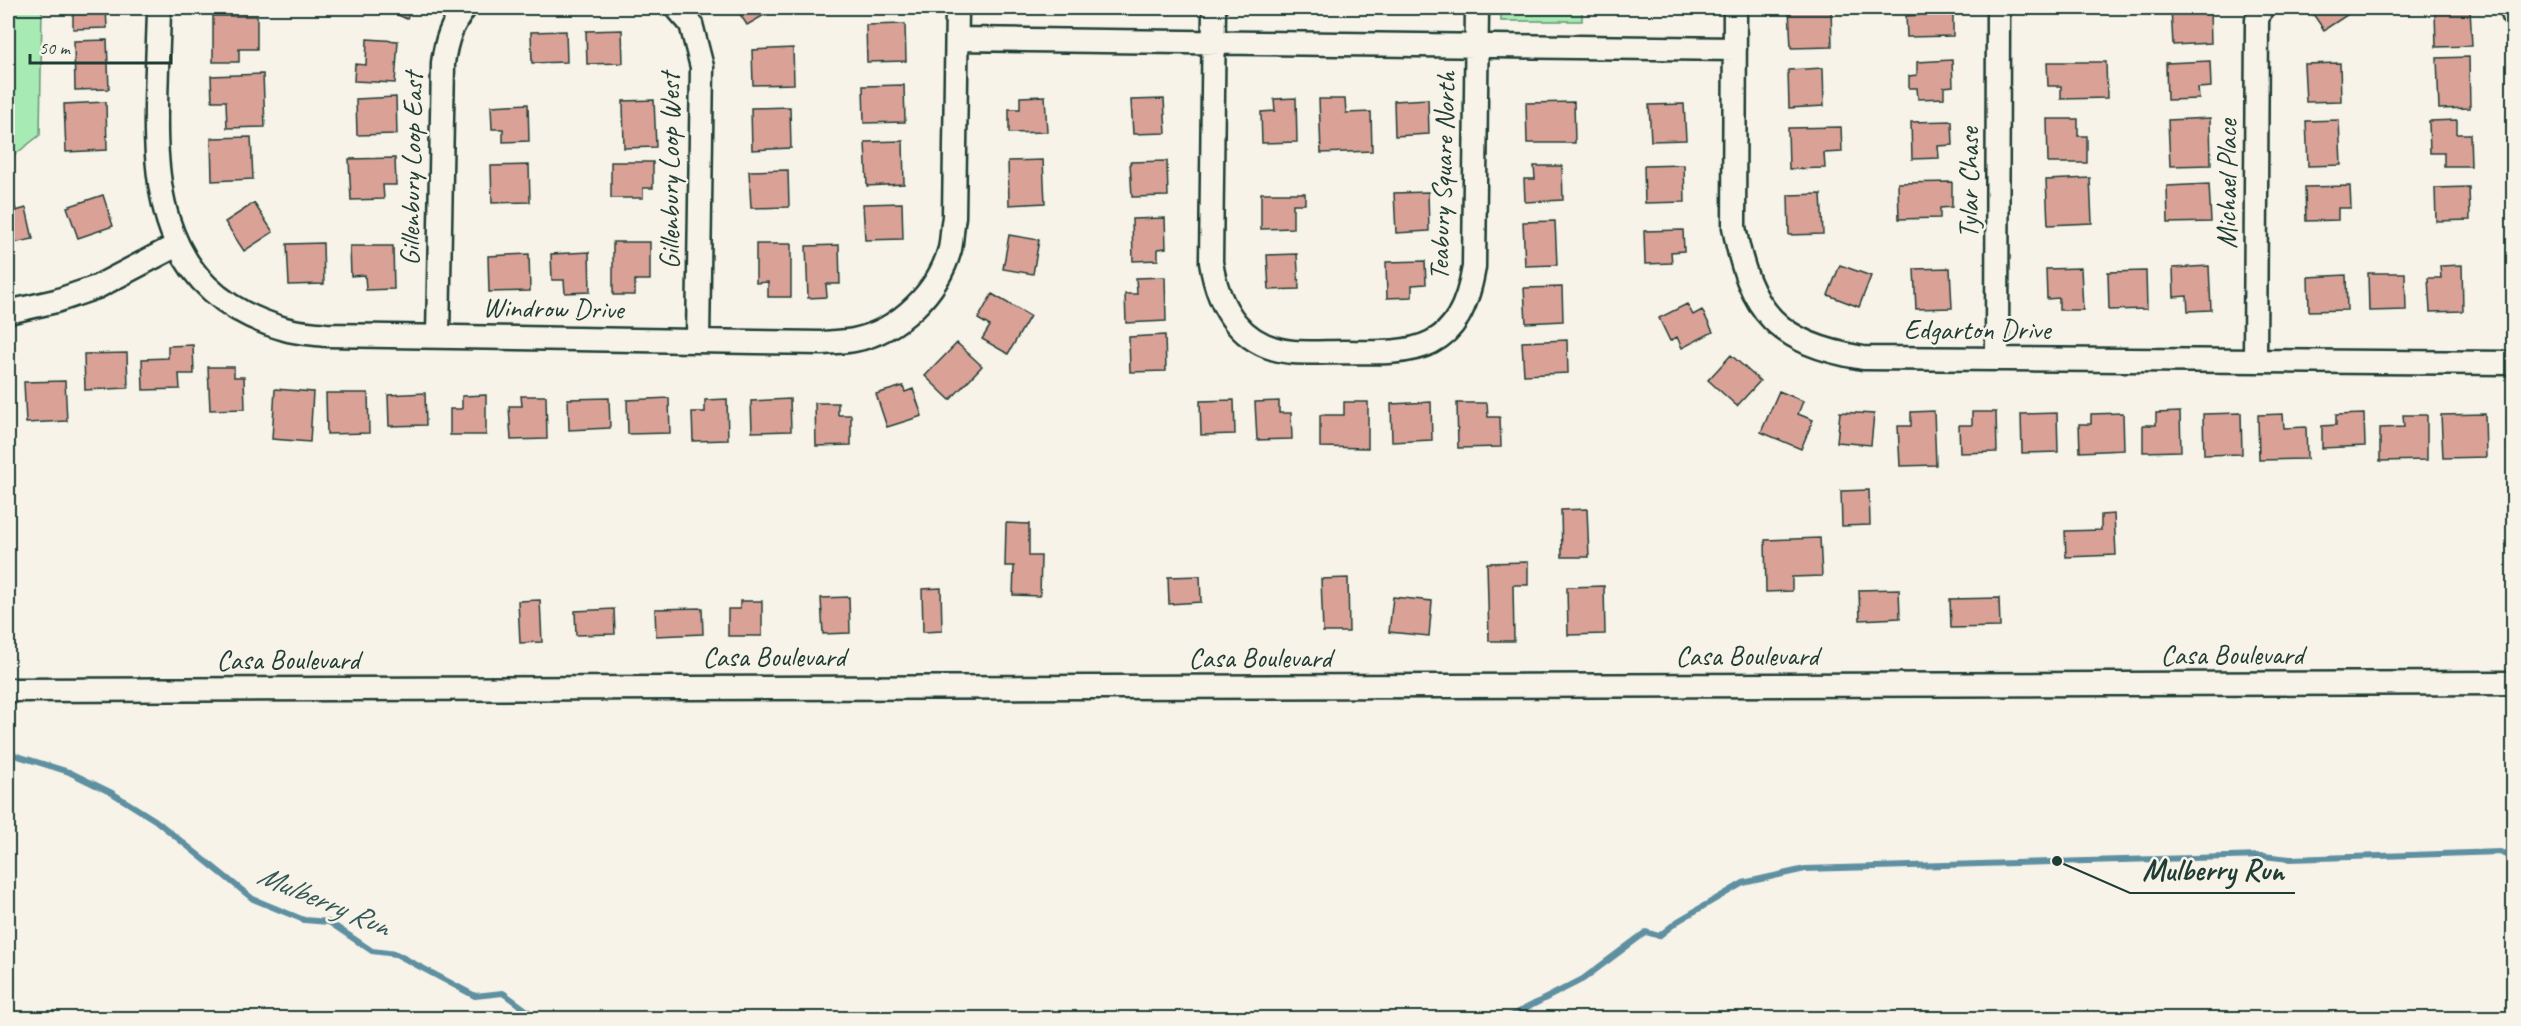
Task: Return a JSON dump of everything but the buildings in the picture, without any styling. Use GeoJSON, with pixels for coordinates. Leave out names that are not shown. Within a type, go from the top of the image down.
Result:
{"type":"FeatureCollection","features":[{"type":"Feature","properties":{"kind":"street","name":"Windrow Drive"},"geometry":{"type":"LineString","coordinates":[[159,8],[156,160],[159,191],[166,217],[177,245],[197,277],[214,294],[253,317],[286,330],[326,335],[822,343],[856,340],[887,327],[916,308],[935,281],[950,249],[954,217],[957,8]]}},
{"type":"Feature","properties":{"kind":"street","name":"Gillenbury Loop East"},"geometry":{"type":"LineString","coordinates":[[438,336],[443,63],[446,42],[455,20],[465,8]]}},
{"type":"Feature","properties":{"kind":"street","name":"Gillenbury Loop West"},"geometry":{"type":"LineString","coordinates":[[677,8],[691,24],[702,67],[698,341]]}},
{"type":"Feature","properties":{"kind":"street","name":"Teabury Square North"},"geometry":{"type":"LineString","coordinates":[[1214,8],[1211,262],[1214,285],[1222,305],[1235,323],[1271,347],[1292,352],[1392,353],[1413,350],[1434,342],[1450,328],[1462,310],[1470,291],[1474,267],[1477,8]]}},
{"type":"Feature","properties":{"kind":"street","name":"Edgarton Drive"},"geometry":{"type":"LineString","coordinates":[[1735,8],[1734,227],[1740,261],[1752,292],[1772,319],[1798,340],[1829,352],[1863,358],[2514,363]]}},
{"type":"Feature","properties":{"kind":"street","name":"Tylar Chase"},"geometry":{"type":"LineString","coordinates":[[1997,359],[1998,8]]}},
{"type":"Feature","properties":{"kind":"street","name":"Michael Place"},"geometry":{"type":"LineString","coordinates":[[2256,361],[2257,20],[2260,8]]}},
{"type":"Feature","properties":{"kind":"street"},"geometry":{"type":"LineString","coordinates":[[2511,8],[2514,16]]}},
{"type":"Feature","properties":{"kind":"street"},"geometry":{"type":"LineString","coordinates":[[957,39],[1735,48]]}},
{"type":"Feature","properties":{"kind":"street"},"geometry":{"type":"LineString","coordinates":[[8,312],[56,301],[97,287],[177,245]]}},
{"type":"Feature","properties":{"kind":"street","name":"Casa Boulevard"},"geometry":{"type":"LineString","coordinates":[[8,690],[2514,683]]}},
{"type":"Feature","properties":{"kind":"green space"},"geometry":{"type":"Polygon","coordinates":[[[8,8],[42,8],[40,135],[8,160],[8,8]]]}},
{"type":"Feature","properties":{"kind":"green space"},"geometry":{"type":"Polygon","coordinates":[[[1501,8],[1582,8],[1582,21],[1501,21],[1501,8]]]}},
{"type":"Feature","properties":{"kind":"waterway","name":"Mulberry Run"},"geometry":{"type":"LineString","coordinates":[[8,753],[69,772],[112,793],[155,820],[253,899],[304,920],[329,922],[372,951],[396,954],[475,996],[503,993],[537,1018]]}},
{"type":"Feature","properties":{"kind":"waterway","name":"Mulberry Run"},"geometry":{"type":"LineString","coordinates":[[1507,1018],[1583,979],[1646,932],[1659,936],[1678,921],[1743,883],[1805,869],[2263,856],[2290,859],[2500,852],[2514,859]]}},
{"type":"Feature","properties":{"kind":"place","name":"Mulberry Run"},"geometry":{"type":"Point","coordinates":[2057,861]}}]}
